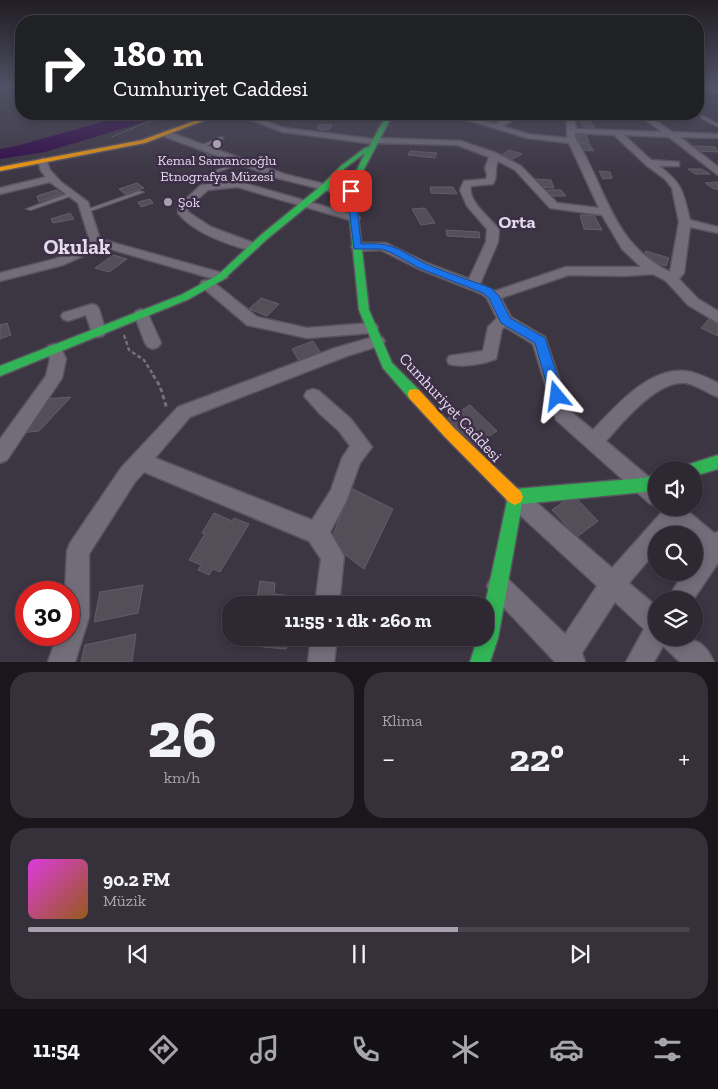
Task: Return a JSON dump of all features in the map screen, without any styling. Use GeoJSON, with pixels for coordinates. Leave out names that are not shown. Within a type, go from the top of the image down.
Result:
{"type":"FeatureCollection","features":[{"type":"Feature","properties":{"kind":"main road"},"geometry":{"type":"LineString","coordinates":[[0,169],[126,146],[166,134],[202,120]]}},
{"type":"Feature","properties":{"kind":"main road","name":"Cumhuriyet Caddesi"},"geometry":{"type":"LineString","coordinates":[[387,120],[359,171],[352,194],[364,310],[387,365],[449,432],[515,498]]}},
{"type":"Feature","properties":{"kind":"main road"},"geometry":{"type":"LineString","coordinates":[[0,371],[184,297],[221,277],[324,188],[343,167],[376,141]]}},
{"type":"Feature","properties":{"kind":"main road"},"geometry":{"type":"LineString","coordinates":[[703,467],[718,462]]}},
{"type":"Feature","properties":{"kind":"main road"},"geometry":{"type":"LineString","coordinates":[[480,662],[488,638],[515,498],[648,487]]}},
{"type":"Feature","properties":{"kind":"street"},"geometry":{"type":"LineString","coordinates":[[256,120],[283,130],[376,141],[458,144],[493,155],[518,168],[554,206],[607,212]]}},
{"type":"Feature","properties":{"kind":"street"},"geometry":{"type":"LineString","coordinates":[[472,120],[527,136],[572,136],[616,132],[718,136]]}},
{"type":"Feature","properties":{"kind":"street"},"geometry":{"type":"LineString","coordinates":[[495,127],[507,120]]}},
{"type":"Feature","properties":{"kind":"street"},"geometry":{"type":"LineString","coordinates":[[571,120],[572,136],[607,212],[626,246],[647,266],[671,278],[693,302],[718,318]]}},
{"type":"Feature","properties":{"kind":"street"},"geometry":{"type":"LineString","coordinates":[[650,120],[718,172]]}},
{"type":"Feature","properties":{"kind":"street"},"geometry":{"type":"LineString","coordinates":[[616,132],[649,163],[668,177],[677,188],[686,222],[678,274],[671,278]]}},
{"type":"Feature","properties":{"kind":"street"},"geometry":{"type":"LineString","coordinates":[[166,134],[239,163],[324,188],[352,194]]}},
{"type":"Feature","properties":{"kind":"street"},"geometry":{"type":"LineString","coordinates":[[474,285],[492,242],[493,229],[471,204],[465,190],[467,183],[490,182],[492,176],[490,168],[494,159],[493,155]]}},
{"type":"Feature","properties":{"kind":"street"},"geometry":{"type":"LineString","coordinates":[[43,161],[46,171],[83,202],[95,241],[221,277]]}},
{"type":"Feature","properties":{"kind":"street"},"geometry":{"type":"LineString","coordinates":[[649,163],[676,164]]}},
{"type":"Feature","properties":{"kind":"street"},"geometry":{"type":"LineString","coordinates":[[0,191],[53,178]]}},
{"type":"Feature","properties":{"kind":"street"},"geometry":{"type":"LineString","coordinates":[[254,247],[213,231],[188,218],[183,213],[183,207],[205,187],[237,184],[354,218]]}},
{"type":"Feature","properties":{"kind":"street"},"geometry":{"type":"LineString","coordinates":[[686,222],[718,230]]}},
{"type":"Feature","properties":{"kind":"street"},"geometry":{"type":"LineString","coordinates":[[0,277],[60,262],[103,243]]}},
{"type":"Feature","properties":{"kind":"street"},"geometry":{"type":"LineString","coordinates":[[357,247],[382,246],[423,266],[487,291],[493,296],[505,320],[540,341],[562,415],[648,484]]}},
{"type":"Feature","properties":{"kind":"street"},"geometry":{"type":"LineString","coordinates":[[493,296],[559,275],[566,271],[624,272],[656,270]]}},
{"type":"Feature","properties":{"kind":"street"},"geometry":{"type":"LineString","coordinates":[[207,284],[252,321],[306,333],[374,334]]}},
{"type":"Feature","properties":{"kind":"street"},"geometry":{"type":"LineString","coordinates":[[68,316],[92,309],[103,330]]}},
{"type":"Feature","properties":{"kind":"street"},"geometry":{"type":"LineString","coordinates":[[141,314],[153,342]]}},
{"type":"Feature","properties":{"kind":"street"},"geometry":{"type":"LineString","coordinates":[[455,360],[490,355],[495,326],[505,320]]}},
{"type":"Feature","properties":{"kind":"street"},"geometry":{"type":"LineString","coordinates":[[62,662],[76,618],[78,550],[128,475],[177,419],[184,412],[341,352],[374,334]]}},
{"type":"Feature","properties":{"kind":"street"},"geometry":{"type":"LineString","coordinates":[[0,454],[54,378],[58,359],[54,350]]}},
{"type":"Feature","properties":{"kind":"street"},"geometry":{"type":"LineString","coordinates":[[594,442],[641,395],[662,381],[684,376],[718,390]]}},
{"type":"Feature","properties":{"kind":"street"},"geometry":{"type":"LineString","coordinates":[[313,396],[326,410],[345,425],[362,446],[352,458],[339,495],[318,533]]}},
{"type":"Feature","properties":{"kind":"street"},"geometry":{"type":"LineString","coordinates":[[140,461],[318,533],[333,556],[328,596]]}},
{"type":"Feature","properties":{"kind":"street"},"geometry":{"type":"LineString","coordinates":[[515,498],[648,616]]}},
{"type":"Feature","properties":{"kind":"street"},"geometry":{"type":"LineString","coordinates":[[498,585],[570,658],[612,586],[667,516]]}},
{"type":"Feature","properties":{"kind":"street"},"geometry":{"type":"LineString","coordinates":[[679,516],[717,548],[686,591]]}},
{"type":"Feature","properties":{"kind":"street"},"geometry":{"type":"LineString","coordinates":[[321,662],[323,646]]}},
{"type":"Feature","properties":{"kind":"street"},"geometry":{"type":"LineString","coordinates":[[639,662],[649,646]]}},
{"type":"Feature","properties":{"kind":"street"},"geometry":{"type":"LineString","coordinates":[[682,646],[701,662]]}},
{"type":"Feature","properties":{"kind":"lane"},"geometry":{"type":"LineString","coordinates":[[705,118],[718,126]]}},
{"type":"Feature","properties":{"kind":"lane"},"geometry":{"type":"LineString","coordinates":[[199,147],[222,138]]}},
{"type":"Feature","properties":{"kind":"lane"},"geometry":{"type":"LineString","coordinates":[[214,172],[239,163]]}},
{"type":"Feature","properties":{"kind":"lane"},"geometry":{"type":"LineString","coordinates":[[86,211],[141,192]]}},
{"type":"Feature","properties":{"kind":"lane"},"geometry":{"type":"LineString","coordinates":[[29,209],[72,194]]}},
{"type":"Feature","properties":{"kind":"path"},"geometry":{"type":"LineString","coordinates":[[112,137],[155,120]]}},
{"type":"Feature","properties":{"kind":"path"},"geometry":{"type":"LineString","coordinates":[[103,330],[114,339],[125,335],[128,350],[144,360],[147,370],[160,384],[166,408],[177,419]]}},
{"type":"Feature","properties":{"kind":"shaded area"},"geometry":{"type":"Polygon","coordinates":[[[109,120],[151,120],[45,152],[0,159],[0,149],[109,120]]]}},
{"type":"Feature","properties":{"kind":"building"},"geometry":{"type":"Polygon","coordinates":[[[579,120],[590,121],[595,127],[584,127],[579,120]]]}},
{"type":"Feature","properties":{"kind":"building"},"geometry":{"type":"Polygon","coordinates":[[[320,124],[333,125],[328,130],[317,129],[320,124]]]}},
{"type":"Feature","properties":{"kind":"building"},"geometry":{"type":"Polygon","coordinates":[[[576,135],[586,135],[589,142],[579,142],[576,135]]]}},
{"type":"Feature","properties":{"kind":"building"},"geometry":{"type":"Polygon","coordinates":[[[579,143],[589,144],[594,151],[583,150],[579,143]]]}},
{"type":"Feature","properties":{"kind":"building"},"geometry":{"type":"Polygon","coordinates":[[[692,146],[715,147],[718,152],[697,151],[692,146]]]}},
{"type":"Feature","properties":{"kind":"building"},"geometry":{"type":"Polygon","coordinates":[[[509,150],[522,154],[509,161],[499,157],[509,150]]]}},
{"type":"Feature","properties":{"kind":"building"},"geometry":{"type":"Polygon","coordinates":[[[410,151],[437,153],[435,158],[408,155],[410,151]]]}},
{"type":"Feature","properties":{"kind":"building"},"geometry":{"type":"Polygon","coordinates":[[[206,154],[212,157],[199,162],[192,159],[206,154]]]}},
{"type":"Feature","properties":{"kind":"building"},"geometry":{"type":"Polygon","coordinates":[[[688,169],[702,169],[710,174],[695,174],[688,169]]]}},
{"type":"Feature","properties":{"kind":"building"},"geometry":{"type":"Polygon","coordinates":[[[599,171],[610,172],[612,178],[603,179],[599,171]]]}},
{"type":"Feature","properties":{"kind":"building"},"geometry":{"type":"Polygon","coordinates":[[[534,179],[551,180],[554,188],[537,187],[534,179]]]}},
{"type":"Feature","properties":{"kind":"building"},"geometry":{"type":"Polygon","coordinates":[[[718,182],[718,189],[714,189],[705,183],[718,182]]]}},
{"type":"Feature","properties":{"kind":"building"},"geometry":{"type":"Polygon","coordinates":[[[137,183],[144,188],[125,194],[119,189],[137,183]]]}},
{"type":"Feature","properties":{"kind":"building"},"geometry":{"type":"Polygon","coordinates":[[[430,187],[453,187],[457,194],[431,193],[430,187]]]}},
{"type":"Feature","properties":{"kind":"building"},"geometry":{"type":"Polygon","coordinates":[[[56,190],[62,194],[39,202],[37,196],[56,190]]]}},
{"type":"Feature","properties":{"kind":"building"},"geometry":{"type":"Polygon","coordinates":[[[543,190],[561,190],[566,196],[548,196],[543,190]]]}},
{"type":"Feature","properties":{"kind":"building"},"geometry":{"type":"Polygon","coordinates":[[[150,199],[153,203],[141,207],[138,202],[150,199]]]}},
{"type":"Feature","properties":{"kind":"building"},"geometry":{"type":"Polygon","coordinates":[[[425,208],[435,223],[421,225],[412,209],[425,208]]]}},
{"type":"Feature","properties":{"kind":"building"},"geometry":{"type":"Polygon","coordinates":[[[70,213],[74,219],[53,223],[51,219],[70,213]]]}},
{"type":"Feature","properties":{"kind":"building"},"geometry":{"type":"Polygon","coordinates":[[[580,215],[594,215],[602,230],[584,229],[580,215]]]}},
{"type":"Feature","properties":{"kind":"building"},"geometry":{"type":"Polygon","coordinates":[[[446,230],[479,232],[480,238],[447,236],[446,230]]]}},
{"type":"Feature","properties":{"kind":"building"},"geometry":{"type":"Polygon","coordinates":[[[646,251],[669,258],[666,266],[643,259],[646,251]]]}},
{"type":"Feature","properties":{"kind":"building"},"geometry":{"type":"Polygon","coordinates":[[[113,255],[127,259],[109,272],[95,268],[113,255]]]}},
{"type":"Feature","properties":{"kind":"building"},"geometry":{"type":"Polygon","coordinates":[[[261,298],[279,304],[267,316],[249,309],[261,298]]]}},
{"type":"Feature","properties":{"kind":"building"},"geometry":{"type":"Polygon","coordinates":[[[709,319],[718,323],[718,336],[701,328],[709,319]]]}},
{"type":"Feature","properties":{"kind":"building"},"geometry":{"type":"Polygon","coordinates":[[[7,323],[11,335],[0,339],[0,325],[7,323]]]}},
{"type":"Feature","properties":{"kind":"building"},"geometry":{"type":"Polygon","coordinates":[[[313,341],[322,355],[300,363],[292,349],[313,341]]]}},
{"type":"Feature","properties":{"kind":"building"},"geometry":{"type":"Polygon","coordinates":[[[71,397],[39,431],[20,433],[44,399],[71,397]]]}},
{"type":"Feature","properties":{"kind":"building"},"geometry":{"type":"Polygon","coordinates":[[[470,405],[497,431],[474,446],[447,419],[470,405]]]}},
{"type":"Feature","properties":{"kind":"building"},"geometry":{"type":"Polygon","coordinates":[[[351,488],[393,509],[364,569],[330,543],[351,488]]]}},
{"type":"Feature","properties":{"kind":"building"},"geometry":{"type":"Polygon","coordinates":[[[573,495],[598,521],[577,537],[552,510],[573,495]]]}},
{"type":"Feature","properties":{"kind":"building"},"geometry":{"type":"Polygon","coordinates":[[[214,513],[232,521],[234,518],[249,524],[220,572],[213,569],[209,575],[198,570],[201,565],[189,560],[205,534],[202,533],[214,513]]]}},
{"type":"Feature","properties":{"kind":"building"},"geometry":{"type":"Polygon","coordinates":[[[260,581],[275,583],[274,594],[293,596],[257,596],[260,581]]]}},
{"type":"Feature","properties":{"kind":"building"},"geometry":{"type":"Polygon","coordinates":[[[143,585],[138,613],[94,622],[100,592],[143,585]]]}},
{"type":"Feature","properties":{"kind":"building"},"geometry":{"type":"Polygon","coordinates":[[[136,634],[132,662],[81,662],[85,645],[136,634]]]}},
{"type":"Feature","properties":{"kind":"building"},"geometry":{"type":"Polygon","coordinates":[[[263,646],[286,646],[286,649],[263,646]]]}},
{"type":"Feature","properties":{"kind":"traffic: fast"},"geometry":{"type":"LineString","coordinates":[[387,120],[359,171],[351,191],[364,310],[387,365],[414,394]]}},
{"type":"Feature","properties":{"kind":"traffic: fast"},"geometry":{"type":"LineString","coordinates":[[0,371],[185,297],[221,277],[264,237],[324,188],[343,167],[367,149]]}},
{"type":"Feature","properties":{"kind":"traffic: fast"},"geometry":{"type":"LineString","coordinates":[[703,467],[718,462]]}},
{"type":"Feature","properties":{"kind":"traffic: fast"},"geometry":{"type":"LineString","coordinates":[[515,497],[648,484]]}},
{"type":"Feature","properties":{"kind":"traffic: fast"},"geometry":{"type":"LineString","coordinates":[[480,662],[488,638],[515,497]]}},
{"type":"Feature","properties":{"kind":"traffic: slow"},"geometry":{"type":"LineString","coordinates":[[0,169],[143,142],[202,120]]}},
{"type":"Feature","properties":{"kind":"traffic: slow"},"geometry":{"type":"LineString","coordinates":[[414,394],[449,432],[515,497]]}},
{"type":"Feature","properties":{"kind":"place","name":"Kemal Samancıoğlu Etnografya Müzesi"},"geometry":{"type":"Point","coordinates":[217,144]}},
{"type":"Feature","properties":{"kind":"place","name":"Şok"},"geometry":{"type":"Point","coordinates":[168,202]}},
{"type":"Feature","properties":{"kind":"district","name":"Orta"},"geometry":{"type":"Point","coordinates":[517,222]}},
{"type":"Feature","properties":{"kind":"district","name":"Okulak"},"geometry":{"type":"Point","coordinates":[77,247]}},
{"type":"Feature","properties":{"kind":"route"},"geometry":{"type":"LineString","coordinates":[[351,191],[357,247],[382,246],[423,266],[479,286],[487,291],[493,296],[505,320],[540,341],[557,396]]}}]}
